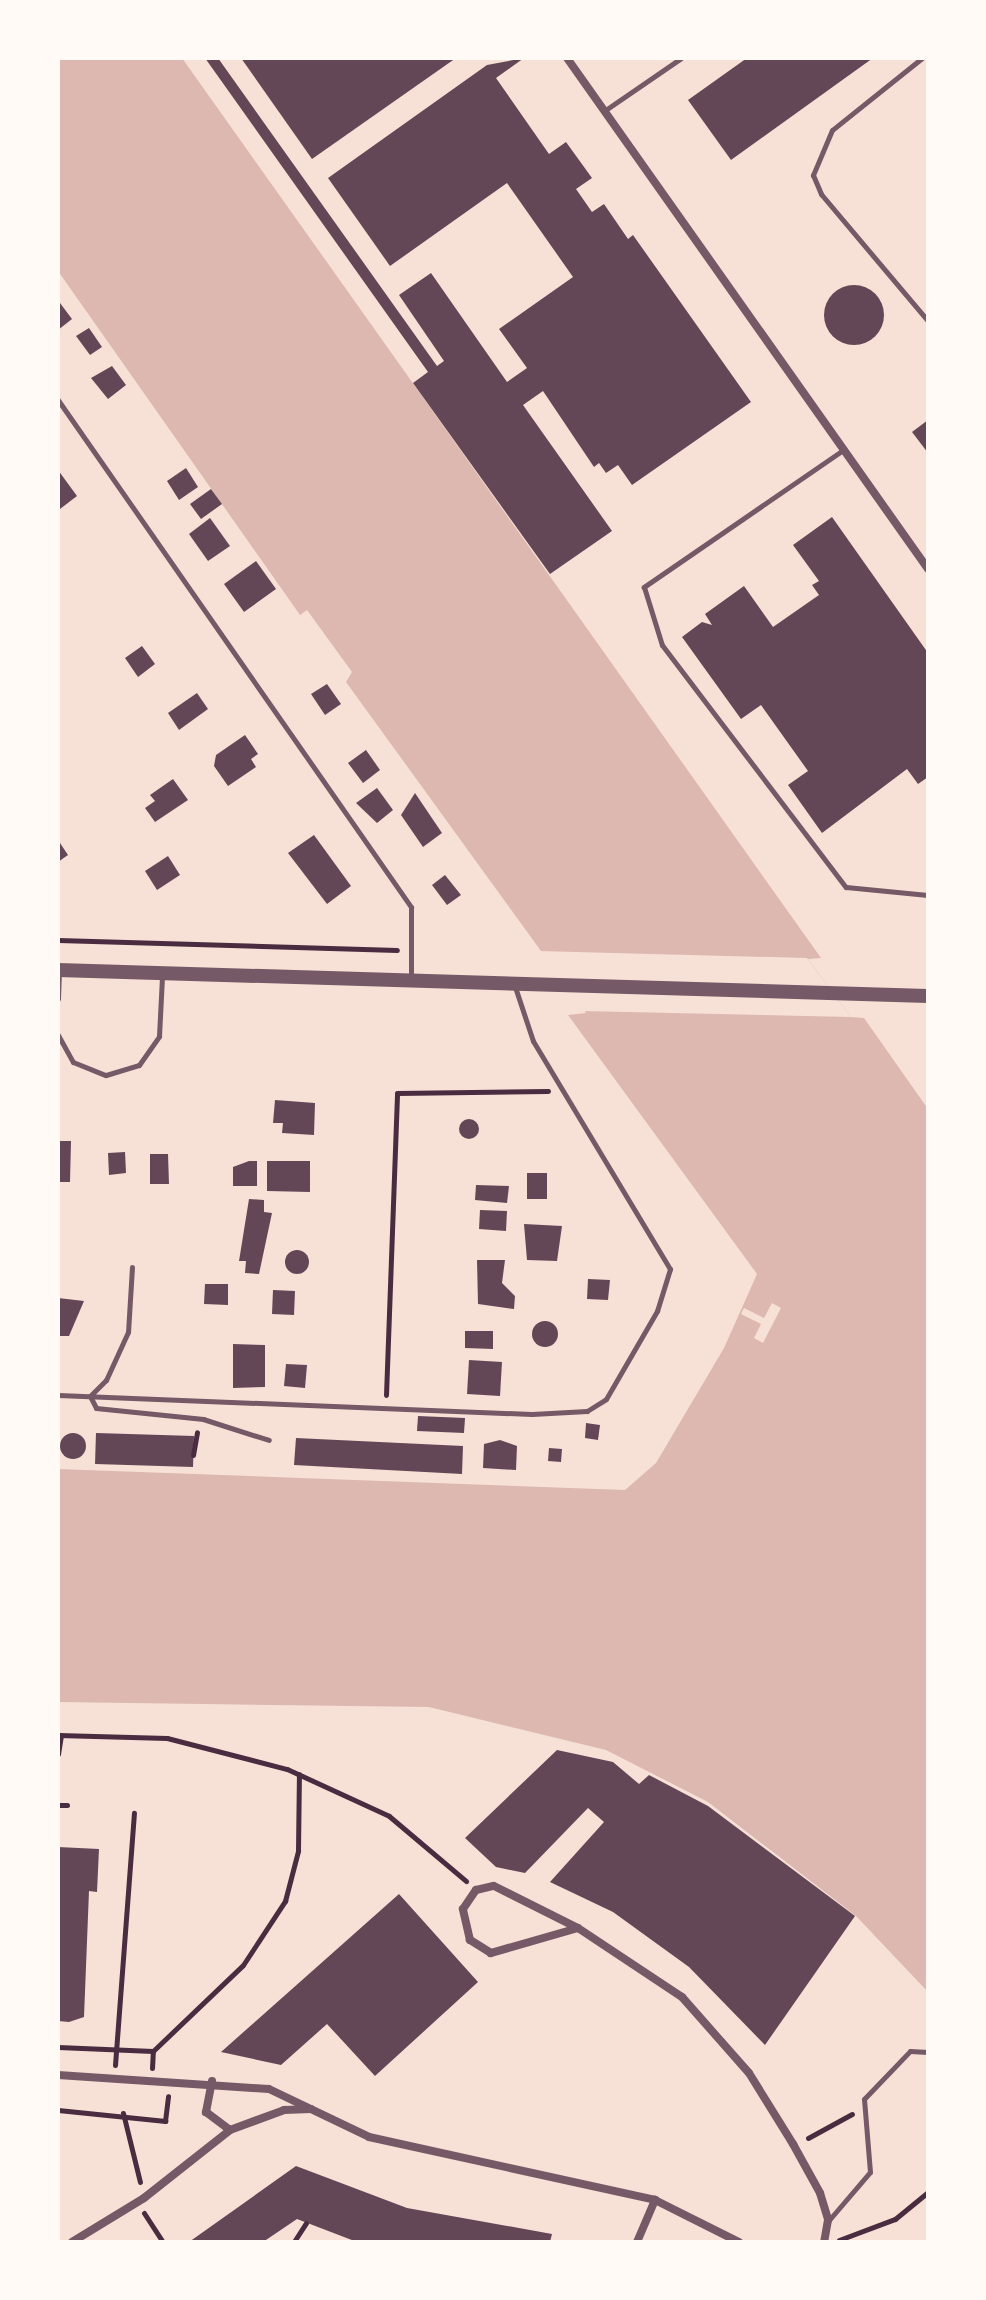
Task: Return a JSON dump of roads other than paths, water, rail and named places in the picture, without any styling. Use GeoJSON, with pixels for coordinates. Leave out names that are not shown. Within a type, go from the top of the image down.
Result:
{"type":"FeatureCollection","features":[{"type":"Feature","properties":{"kind":"street"},"geometry":{"type":"LineString","coordinates":[[567,58],[928,569]]}},
{"type":"Feature","properties":{"kind":"street"},"geometry":{"type":"LineString","coordinates":[[58,970],[928,996]]}},
{"type":"Feature","properties":{"kind":"street"},"geometry":{"type":"LineString","coordinates":[[578,1928],[491,1953],[470,1940],[462,1924],[476,1890],[494,1886],[578,1928],[682,1997],[749,2073],[793,2144],[828,2220],[826,2242]]}},
{"type":"Feature","properties":{"kind":"street"},"geometry":{"type":"LineString","coordinates":[[58,2075],[212,2081],[269,2089],[369,2137],[655,2200],[739,2242]]}},
{"type":"Feature","properties":{"kind":"street"},"geometry":{"type":"LineString","coordinates":[[212,2081],[206,2112],[230,2130]]}},
{"type":"Feature","properties":{"kind":"street"},"geometry":{"type":"LineString","coordinates":[[72,2242],[140,2200],[230,2130],[284,2110],[315,2109]]}},
{"type":"Feature","properties":{"kind":"street"},"geometry":{"type":"LineString","coordinates":[[637,2242],[655,2200]]}},
{"type":"Feature","properties":{"kind":"lane"},"geometry":{"type":"LineString","coordinates":[[604,111],[681,58]]}},
{"type":"Feature","properties":{"kind":"lane"},"geometry":{"type":"LineString","coordinates":[[922,58],[832,130],[813,175],[821,194],[928,321]]}},
{"type":"Feature","properties":{"kind":"lane"},"geometry":{"type":"LineString","coordinates":[[58,400],[411,907],[411,981]]}},
{"type":"Feature","properties":{"kind":"lane"},"geometry":{"type":"LineString","coordinates":[[843,450],[644,587],[662,645],[846,887],[928,895]]}},
{"type":"Feature","properties":{"kind":"lane"},"geometry":{"type":"LineString","coordinates":[[58,970],[58,999]]}},
{"type":"Feature","properties":{"kind":"lane"},"geometry":{"type":"LineString","coordinates":[[58,1035],[73,1062],[106,1075],[139,1065],[159,1036],[162,973]]}},
{"type":"Feature","properties":{"kind":"lane"},"geometry":{"type":"LineString","coordinates":[[58,1395],[386,1408],[587,1411],[606,1399],[630,1362],[670,1269],[558,1087],[521,1017],[514,983]]}},
{"type":"Feature","properties":{"kind":"lane"},"geometry":{"type":"LineString","coordinates":[[90,1396],[106,1380],[128,1332],[132,1267]]}},
{"type":"Feature","properties":{"kind":"lane"},"geometry":{"type":"LineString","coordinates":[[90,1396],[96,1408],[203,1419],[269,1440]]}},
{"type":"Feature","properties":{"kind":"lane"},"geometry":{"type":"LineString","coordinates":[[828,2220],[870,2172],[861,2107],[897,2061],[910,2051],[928,2052]]}}]}
